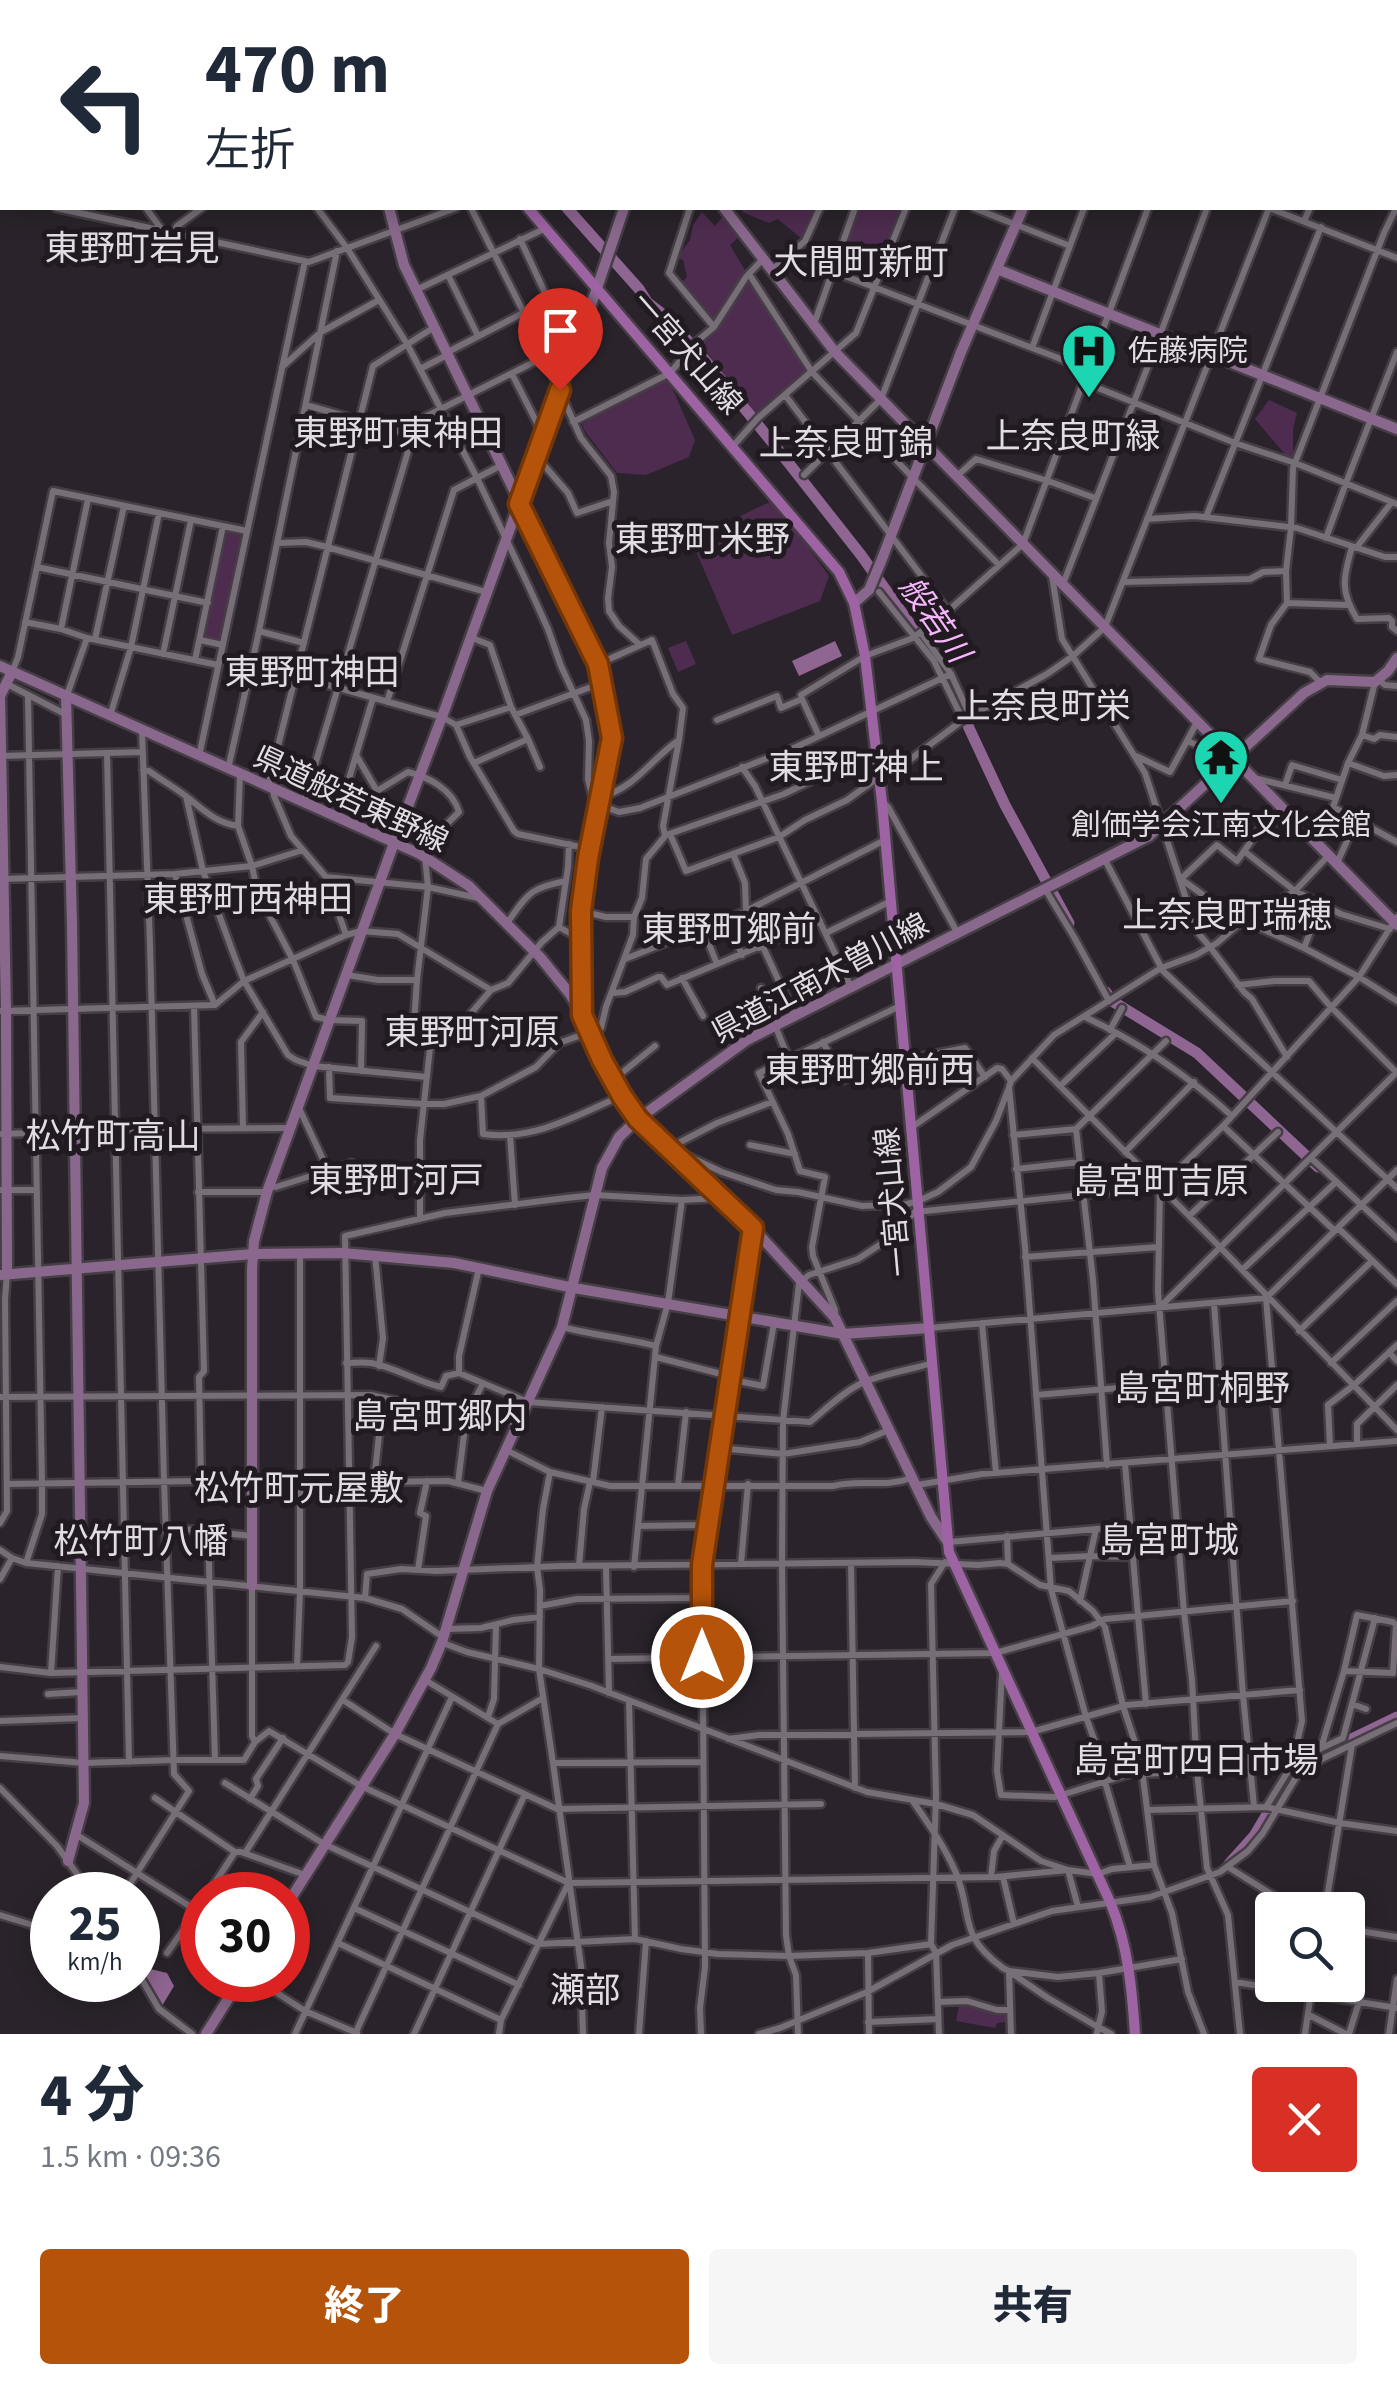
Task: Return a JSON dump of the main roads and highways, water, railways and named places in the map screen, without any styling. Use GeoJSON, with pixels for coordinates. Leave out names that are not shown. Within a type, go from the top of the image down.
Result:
{"type":"FeatureCollection","features":[{"type":"Feature","properties":{"kind":"main road","name":"一宮犬山線"},"geometry":{"type":"LineString","coordinates":[[530,210],[838,572],[854,604],[866,656],[882,802],[950,1563],[1111,1904],[1130,1967],[1135,2034]]}},
{"type":"Feature","properties":{"kind":"waterway","name":"般若川"},"geometry":{"type":"LineString","coordinates":[[569,210],[647,302],[696,349],[776,447],[861,555],[932,655],[950,683],[1005,805],[1069,923]]}},
{"type":"Feature","properties":{"kind":"waterway","name":"般若川"},"geometry":{"type":"LineString","coordinates":[[1106,992],[1112,1001],[1197,1053],[1318,1167]]}},
{"type":"Feature","properties":{"kind":"waterway"},"geometry":{"type":"LineString","coordinates":[[1229,1864],[1254,1836],[1296,1766],[1397,1717]]}},
{"type":"Feature","properties":{"kind":"place","name":"佐藤病院"},"geometry":{"type":"Point","coordinates":[1089,400]}},
{"type":"Feature","properties":{"kind":"place","name":"創価学会江南文化会館"},"geometry":{"type":"Point","coordinates":[1221,806]}},
{"type":"Feature","properties":{"kind":"district","name":"東野町岩見"},"geometry":{"type":"Point","coordinates":[132,248]}},
{"type":"Feature","properties":{"kind":"district","name":"大間町新町"},"geometry":{"type":"Point","coordinates":[861,262]}},
{"type":"Feature","properties":{"kind":"district","name":"東野町東神田"},"geometry":{"type":"Point","coordinates":[398,433]}},
{"type":"Feature","properties":{"kind":"district","name":"上奈良町緑"},"geometry":{"type":"Point","coordinates":[1073,436]}},
{"type":"Feature","properties":{"kind":"district","name":"上奈良町錦"},"geometry":{"type":"Point","coordinates":[846,443]}},
{"type":"Feature","properties":{"kind":"district","name":"東野町米野"},"geometry":{"type":"Point","coordinates":[702,539]}},
{"type":"Feature","properties":{"kind":"district","name":"東野町神田"},"geometry":{"type":"Point","coordinates":[312,672]}},
{"type":"Feature","properties":{"kind":"district","name":"上奈良町栄"},"geometry":{"type":"Point","coordinates":[1043,706]}},
{"type":"Feature","properties":{"kind":"district","name":"東野町神上"},"geometry":{"type":"Point","coordinates":[856,767]}},
{"type":"Feature","properties":{"kind":"district","name":"東野町西神田"},"geometry":{"type":"Point","coordinates":[248,899]}},
{"type":"Feature","properties":{"kind":"district","name":"上奈良町瑞穂"},"geometry":{"type":"Point","coordinates":[1227,915]}},
{"type":"Feature","properties":{"kind":"district","name":"東野町郷前"},"geometry":{"type":"Point","coordinates":[729,929]}},
{"type":"Feature","properties":{"kind":"district","name":"東野町河原"},"geometry":{"type":"Point","coordinates":[472,1032]}},
{"type":"Feature","properties":{"kind":"district","name":"東野町郷前西"},"geometry":{"type":"Point","coordinates":[870,1070]}},
{"type":"Feature","properties":{"kind":"district","name":"松竹町高山"},"geometry":{"type":"Point","coordinates":[113,1136]}},
{"type":"Feature","properties":{"kind":"district","name":"東野町河戸"},"geometry":{"type":"Point","coordinates":[396,1180]}},
{"type":"Feature","properties":{"kind":"district","name":"島宮町吉原"},"geometry":{"type":"Point","coordinates":[1161,1181]}},
{"type":"Feature","properties":{"kind":"district","name":"島宮町桐野"},"geometry":{"type":"Point","coordinates":[1202,1388]}},
{"type":"Feature","properties":{"kind":"district","name":"島宮町郷内"},"geometry":{"type":"Point","coordinates":[440,1416]}},
{"type":"Feature","properties":{"kind":"district","name":"松竹町元屋敷"},"geometry":{"type":"Point","coordinates":[299,1488]}},
{"type":"Feature","properties":{"kind":"district","name":"島宮町城"},"geometry":{"type":"Point","coordinates":[1169,1540]}},
{"type":"Feature","properties":{"kind":"district","name":"松竹町八幡"},"geometry":{"type":"Point","coordinates":[141,1541]}},
{"type":"Feature","properties":{"kind":"district","name":"島宮町四日市場"},"geometry":{"type":"Point","coordinates":[1196,1760]}},
{"type":"Feature","properties":{"kind":"district","name":"瀬部"},"geometry":{"type":"Point","coordinates":[585,1990]}}]}
